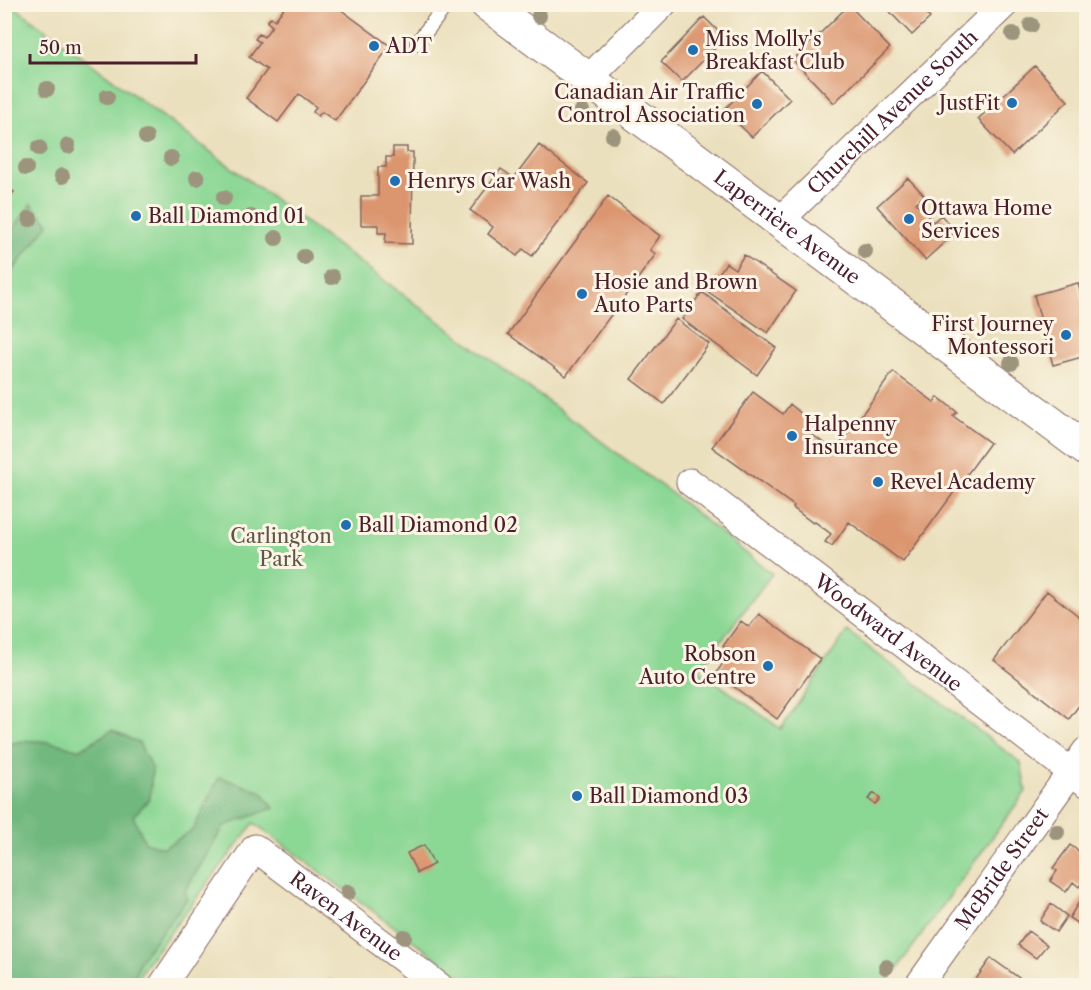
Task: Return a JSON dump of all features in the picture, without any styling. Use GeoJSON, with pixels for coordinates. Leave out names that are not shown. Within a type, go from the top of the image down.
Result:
{"type":"FeatureCollection","features":[{"type":"Feature","properties":{"kind":"street","name":"Laperrière Avenue"},"geometry":{"type":"LineString","coordinates":[[487,4],[1086,447]]}},
{"type":"Feature","properties":{"kind":"street"},"geometry":{"type":"LineString","coordinates":[[588,79],[663,4]]}},
{"type":"Feature","properties":{"kind":"street","name":"Churchill Avenue South"},"geometry":{"type":"LineString","coordinates":[[780,220],[1005,4]]}},
{"type":"Feature","properties":{"kind":"street","name":"Woodward Avenue"},"geometry":{"type":"LineString","coordinates":[[690,482],[1081,769]]}},
{"type":"Feature","properties":{"kind":"street","name":"McBride Street"},"geometry":{"type":"LineString","coordinates":[[918,986],[1081,769]]}},
{"type":"Feature","properties":{"kind":"street","name":"Raven Avenue"},"geometry":{"type":"LineString","coordinates":[[162,986],[255,848],[439,986]]}},
{"type":"Feature","properties":{"kind":"lane"},"geometry":{"type":"LineString","coordinates":[[417,43],[447,4]]}},
{"type":"Feature","properties":{"kind":"green space","name":"Carlington Park"},"geometry":{"type":"Polygon","coordinates":[[[5,5],[12,5],[671,493],[772,574],[699,670],[781,729],[847,631],[1021,763],[1026,791],[885,985],[473,985],[254,823],[145,965],[134,985],[5,985],[5,5]]]}},
{"type":"Feature","properties":{"kind":"green space"},"geometry":{"type":"Polygon","coordinates":[[[31,204],[49,223],[5,281],[5,241],[31,204]]]}},
{"type":"Feature","properties":{"kind":"green space"},"geometry":{"type":"Polygon","coordinates":[[[112,730],[139,743],[152,769],[150,799],[133,816],[145,842],[163,848],[193,830],[219,777],[262,792],[274,808],[224,826],[185,891],[187,899],[140,960],[132,985],[5,985],[5,746],[23,741],[42,741],[79,750],[112,730]]]}},
{"type":"Feature","properties":{"kind":"building"},"geometry":{"type":"Polygon","coordinates":[[[287,4],[333,4],[390,46],[335,121],[322,112],[318,116],[313,112],[316,107],[299,94],[278,122],[246,98],[267,70],[249,57],[260,42],[255,39],[259,34],[264,37],[272,26],[267,22],[271,17],[275,20],[287,4]]]}},
{"type":"Feature","properties":{"kind":"building"},"geometry":{"type":"Polygon","coordinates":[[[897,4],[917,4],[930,18],[912,35],[889,11],[897,4]]]}},
{"type":"Feature","properties":{"kind":"building"},"geometry":{"type":"Polygon","coordinates":[[[849,5],[890,48],[834,103],[793,60],[849,5]]]}},
{"type":"Feature","properties":{"kind":"building","name":"Miss Molly's Breakfast Club"},"geometry":{"type":"Polygon","coordinates":[[[704,17],[725,38],[682,82],[661,62],[704,17]]]}},
{"type":"Feature","properties":{"kind":"building"},"geometry":{"type":"Polygon","coordinates":[[[1035,66],[1068,101],[1012,155],[978,119],[1035,66]]]}},
{"type":"Feature","properties":{"kind":"building","name":"Canadian Air Traffic Control Association"},"geometry":{"type":"Polygon","coordinates":[[[762,71],[790,99],[752,137],[724,110],[762,71]]]}},
{"type":"Feature","properties":{"kind":"building"},"geometry":{"type":"Polygon","coordinates":[[[539,145],[588,183],[532,256],[523,249],[517,256],[488,234],[493,227],[470,210],[501,169],[514,178],[539,145]]]}},
{"type":"Feature","properties":{"kind":"building","name":"Henrys Car Wash"},"geometry":{"type":"Polygon","coordinates":[[[393,147],[407,147],[407,152],[413,152],[412,244],[385,243],[386,233],[378,233],[378,225],[361,225],[361,196],[378,196],[378,167],[386,167],[386,157],[393,157],[393,147]]]}},
{"type":"Feature","properties":{"kind":"building","name":"Ottawa Home Services"},"geometry":{"type":"Polygon","coordinates":[[[908,178],[924,195],[916,203],[933,222],[941,215],[956,232],[925,260],[877,206],[908,178]]]}},
{"type":"Feature","properties":{"kind":"building"},"geometry":{"type":"Polygon","coordinates":[[[4,185],[14,192],[4,205],[4,185]]]}},
{"type":"Feature","properties":{"kind":"building","name":"Hosie and Brown Auto Parts"},"geometry":{"type":"Polygon","coordinates":[[[608,196],[660,236],[650,250],[656,254],[566,376],[508,334],[608,196]]]}},
{"type":"Feature","properties":{"kind":"building"},"geometry":{"type":"Polygon","coordinates":[[[744,255],[796,291],[768,333],[707,291],[726,263],[735,269],[744,255]]]}},
{"type":"Feature","properties":{"kind":"building","name":"First Journey Montessori"},"geometry":{"type":"Polygon","coordinates":[[[1078,283],[1086,314],[1086,356],[1053,365],[1034,295],[1078,283]]]}},
{"type":"Feature","properties":{"kind":"building"},"geometry":{"type":"Polygon","coordinates":[[[702,292],[776,348],[757,375],[682,319],[702,292]]]}},
{"type":"Feature","properties":{"kind":"building"},"geometry":{"type":"Polygon","coordinates":[[[676,319],[709,344],[664,404],[631,379],[676,319]]]}},
{"type":"Feature","properties":{"kind":"building"},"geometry":{"type":"Polygon","coordinates":[[[893,372],[934,402],[938,397],[957,412],[953,416],[990,443],[903,562],[849,522],[832,546],[825,542],[831,534],[712,447],[753,392],[783,414],[790,404],[812,423],[807,431],[835,451],[893,372]]]}},
{"type":"Feature","properties":{"kind":"building"},"geometry":{"type":"Polygon","coordinates":[[[1047,591],[1081,618],[1086,611],[1086,696],[1069,719],[994,660],[1047,591]]]}},
{"type":"Feature","properties":{"kind":"building","name":"Robson Auto Centre"},"geometry":{"type":"Polygon","coordinates":[[[759,614],[820,659],[777,719],[716,673],[731,652],[723,646],[741,621],[749,627],[759,614]]]}},
{"type":"Feature","properties":{"kind":"building"},"geometry":{"type":"Polygon","coordinates":[[[874,793],[880,799],[875,804],[868,799],[874,793]]]}},
{"type":"Feature","properties":{"kind":"building"},"geometry":{"type":"Polygon","coordinates":[[[424,845],[434,864],[417,873],[407,853],[424,845]]]}},
{"type":"Feature","properties":{"kind":"building"},"geometry":{"type":"Polygon","coordinates":[[[1070,845],[1086,856],[1086,877],[1079,887],[1073,882],[1066,892],[1050,881],[1057,871],[1053,868],[1070,845]]]}},
{"type":"Feature","properties":{"kind":"building"},"geometry":{"type":"Polygon","coordinates":[[[1082,897],[1086,900],[1086,922],[1083,927],[1069,918],[1082,897]]]}},
{"type":"Feature","properties":{"kind":"building"},"geometry":{"type":"Polygon","coordinates":[[[1051,904],[1067,916],[1056,932],[1040,921],[1051,904]]]}},
{"type":"Feature","properties":{"kind":"building"},"geometry":{"type":"Polygon","coordinates":[[[1028,931],[1047,945],[1036,958],[1018,945],[1028,931]]]}},
{"type":"Feature","properties":{"kind":"building"},"geometry":{"type":"Polygon","coordinates":[[[991,958],[1019,978],[1013,986],[971,986],[991,958]]]}},
{"type":"Feature","properties":{"kind":"building"},"geometry":{"type":"Polygon","coordinates":[[[330,978],[340,986],[324,986],[330,978]]]}},
{"type":"Feature","properties":{"kind":"place","name":"ADT"},"geometry":{"type":"Point","coordinates":[374,46]}},
{"type":"Feature","properties":{"kind":"place","name":"Miss Molly's Breakfast Club"},"geometry":{"type":"Point","coordinates":[693,50]}},
{"type":"Feature","properties":{"kind":"place","name":"JustFit"},"geometry":{"type":"Point","coordinates":[1012,103]}},
{"type":"Feature","properties":{"kind":"place","name":"Canadian Air Traffic Control Association"},"geometry":{"type":"Point","coordinates":[757,104]}},
{"type":"Feature","properties":{"kind":"place","name":"Henrys Car Wash"},"geometry":{"type":"Point","coordinates":[395,181]}},
{"type":"Feature","properties":{"kind":"place","name":"Ball Diamond 01"},"geometry":{"type":"Point","coordinates":[136,216]}},
{"type":"Feature","properties":{"kind":"place","name":"Ottawa Home Services"},"geometry":{"type":"Point","coordinates":[909,219]}},
{"type":"Feature","properties":{"kind":"place","name":"Hosie and Brown Auto Parts"},"geometry":{"type":"Point","coordinates":[582,294]}},
{"type":"Feature","properties":{"kind":"place","name":"First Journey Montessori"},"geometry":{"type":"Point","coordinates":[1066,335]}},
{"type":"Feature","properties":{"kind":"place","name":"Halpenny Insurance"},"geometry":{"type":"Point","coordinates":[792,436]}},
{"type":"Feature","properties":{"kind":"place","name":"Revel Academy"},"geometry":{"type":"Point","coordinates":[878,482]}},
{"type":"Feature","properties":{"kind":"place","name":"Ball Diamond 02"},"geometry":{"type":"Point","coordinates":[346,525]}},
{"type":"Feature","properties":{"kind":"place","name":"Robson Auto Centre"},"geometry":{"type":"Point","coordinates":[768,666]}},
{"type":"Feature","properties":{"kind":"place","name":"Ball Diamond 03"},"geometry":{"type":"Point","coordinates":[577,796]}}]}
